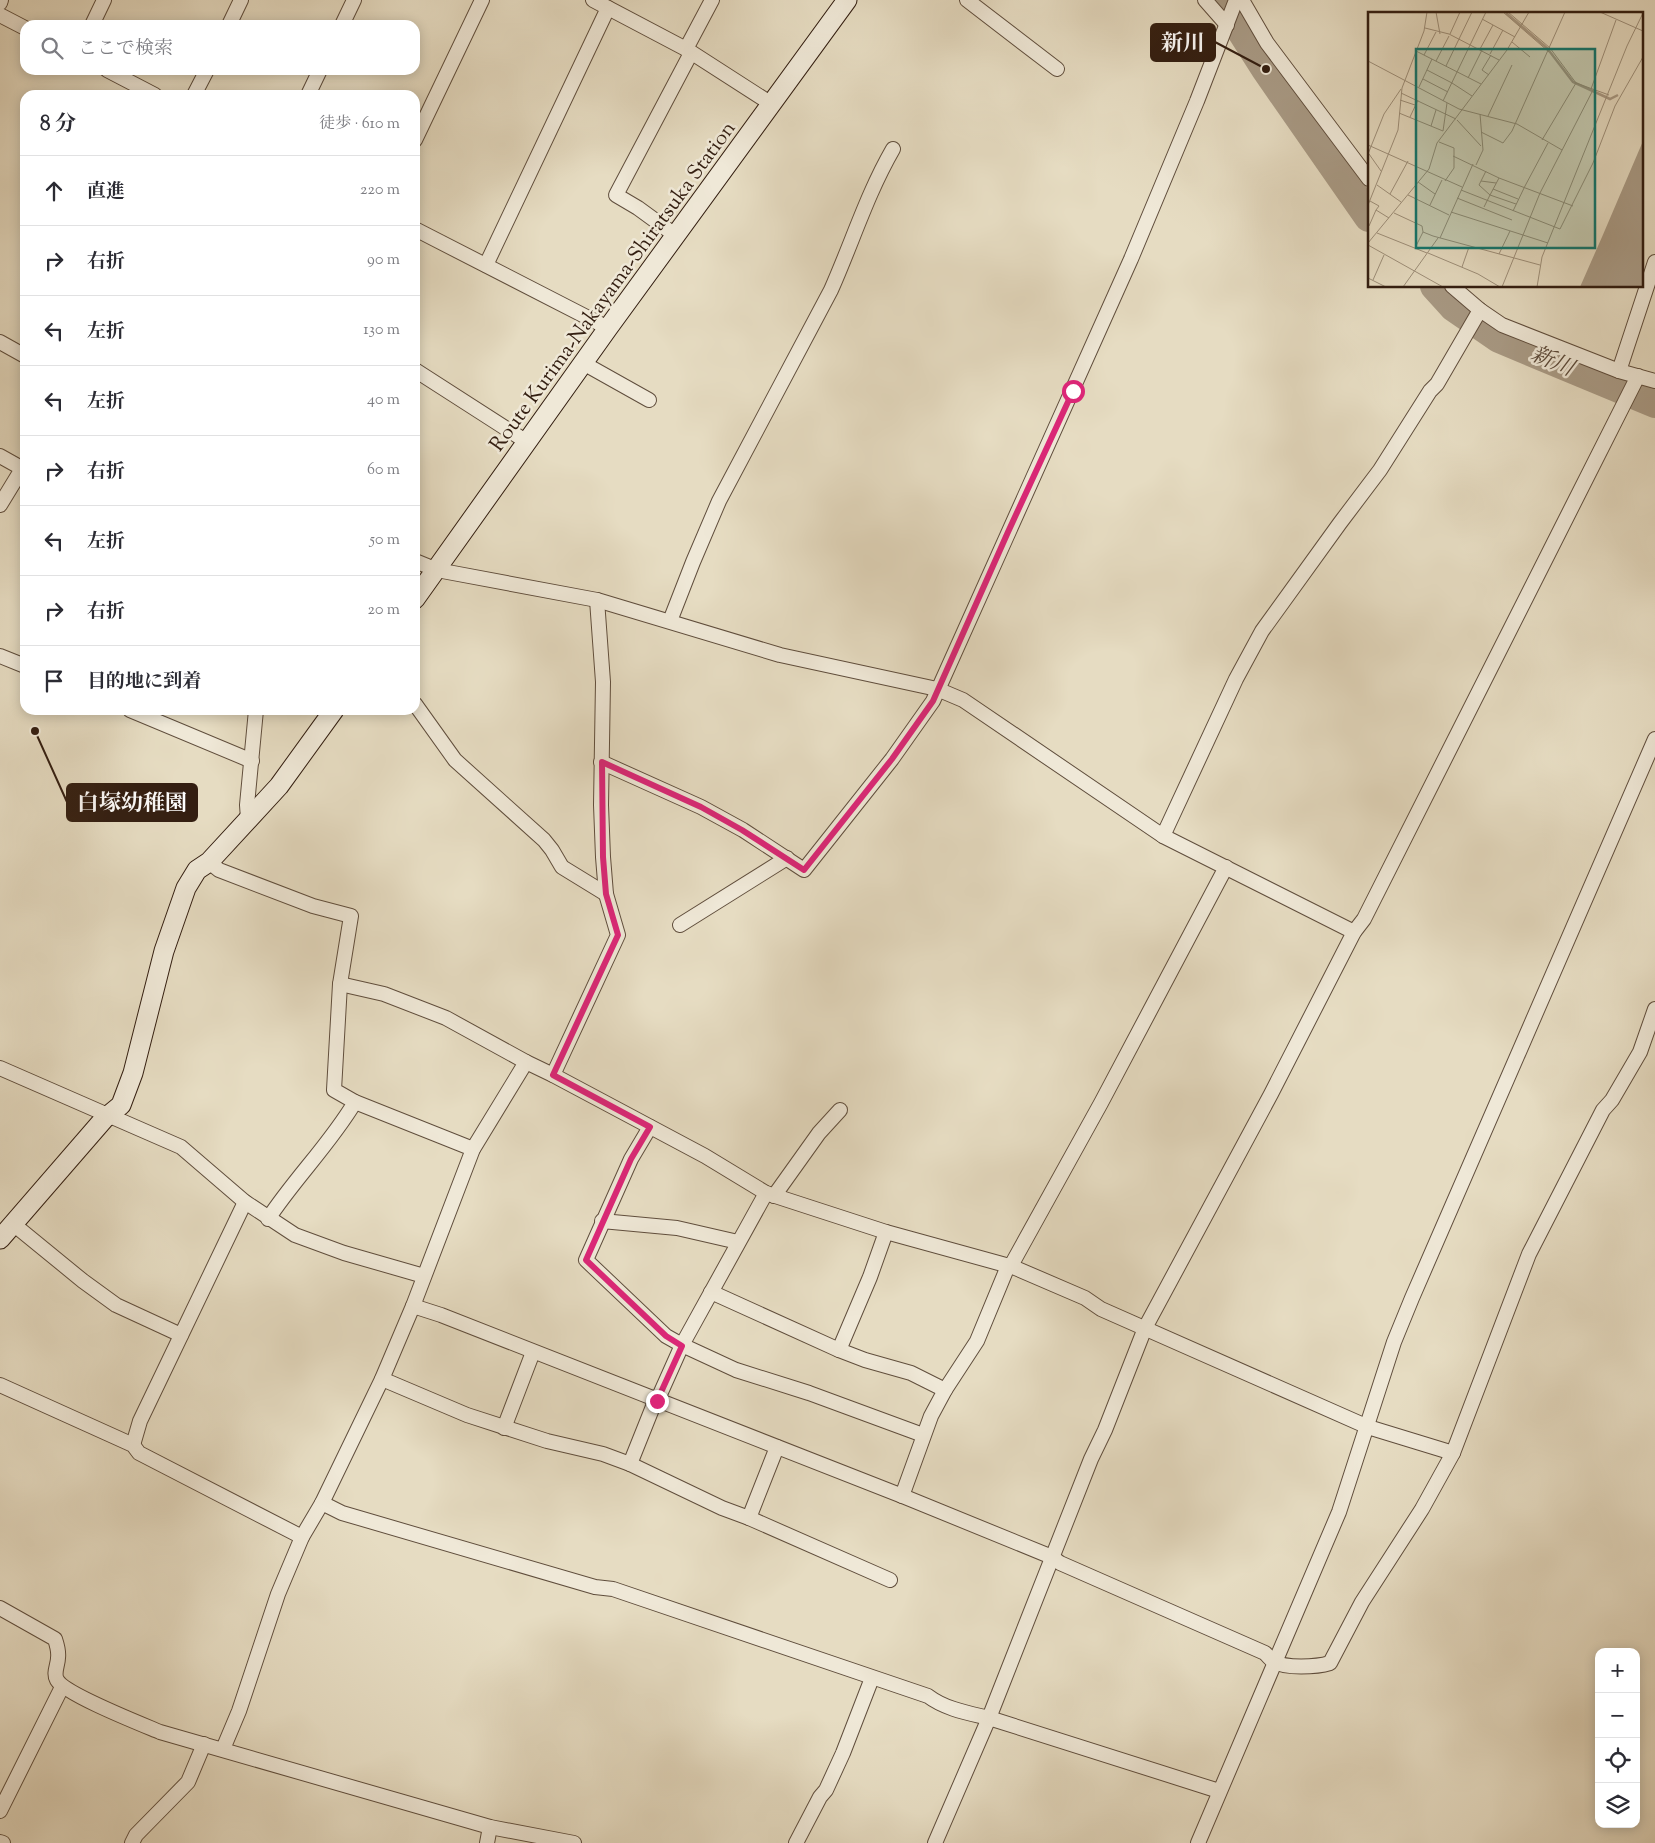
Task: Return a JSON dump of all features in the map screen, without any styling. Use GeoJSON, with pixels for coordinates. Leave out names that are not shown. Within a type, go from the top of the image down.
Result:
{"type":"FeatureCollection","features":[{"type":"Feature","properties":{"kind":"main road","name":"Route Kurima-Nakayama-Shiratsuka Station"},"geometry":{"type":"LineString","coordinates":[[420,593],[608,328],[770,103],[847,0]]}},
{"type":"Feature","properties":{"kind":"main road"},"geometry":{"type":"LineString","coordinates":[[0,1239],[12,1223],[109,1115],[121,1105],[133,1073],[164,951],[186,888],[197,870],[209,862],[279,786],[330,715]]}},
{"type":"Feature","properties":{"kind":"street"},"geometry":{"type":"LineString","coordinates":[[94,20],[104,0]]}},
{"type":"Feature","properties":{"kind":"street"},"geometry":{"type":"LineString","coordinates":[[231,20],[241,0]]}},
{"type":"Feature","properties":{"kind":"street"},"geometry":{"type":"LineString","coordinates":[[344,20],[354,0]]}},
{"type":"Feature","properties":{"kind":"street"},"geometry":{"type":"LineString","coordinates":[[420,130],[482,0]]}},
{"type":"Feature","properties":{"kind":"street"},"geometry":{"type":"LineString","coordinates":[[594,0],[689,51],[770,103]]}},
{"type":"Feature","properties":{"kind":"street"},"geometry":{"type":"LineString","coordinates":[[675,235],[638,208],[616,195],[689,51],[712,0]]}},
{"type":"Feature","properties":{"kind":"street"},"geometry":{"type":"LineString","coordinates":[[967,0],[1057,69]]}},
{"type":"Feature","properties":{"kind":"street"},"geometry":{"type":"LineString","coordinates":[[1205,0],[1227,25]]}},
{"type":"Feature","properties":{"kind":"street"},"geometry":{"type":"LineString","coordinates":[[602,762],[701,807],[742,830],[804,870],[892,759],[933,701],[1131,259],[1236,0]]}},
{"type":"Feature","properties":{"kind":"street"},"geometry":{"type":"LineString","coordinates":[[1242,0],[1267,43],[1368,178]]}},
{"type":"Feature","properties":{"kind":"street"},"geometry":{"type":"LineString","coordinates":[[486,265],[608,8]]}},
{"type":"Feature","properties":{"kind":"street"},"geometry":{"type":"LineString","coordinates":[[0,15],[20,25]]}},
{"type":"Feature","properties":{"kind":"street"},"geometry":{"type":"LineString","coordinates":[[116,75],[144,90]]}},
{"type":"Feature","properties":{"kind":"street"},"geometry":{"type":"LineString","coordinates":[[197,90],[204,75]]}},
{"type":"Feature","properties":{"kind":"street"},"geometry":{"type":"LineString","coordinates":[[310,90],[318,75]]}},
{"type":"Feature","properties":{"kind":"street"},"geometry":{"type":"LineString","coordinates":[[670,621],[719,501],[827,298],[845,258],[861,212],[893,149]]}},
{"type":"Feature","properties":{"kind":"street"},"geometry":{"type":"LineString","coordinates":[[420,231],[608,328]]}},
{"type":"Feature","properties":{"kind":"street"},"geometry":{"type":"LineString","coordinates":[[1619,370],[1655,262]]}},
{"type":"Feature","properties":{"kind":"street"},"geometry":{"type":"LineString","coordinates":[[1454,288],[1480,311],[1502,324],[1637,378],[1655,381]]}},
{"type":"Feature","properties":{"kind":"street"},"geometry":{"type":"LineString","coordinates":[[1163,836],[1236,679],[1262,631],[1380,470],[1430,391],[1437,384],[1480,311]]}},
{"type":"Feature","properties":{"kind":"street"},"geometry":{"type":"LineString","coordinates":[[0,342],[20,352]]}},
{"type":"Feature","properties":{"kind":"street"},"geometry":{"type":"LineString","coordinates":[[583,363],[649,400]]}},
{"type":"Feature","properties":{"kind":"street"},"geometry":{"type":"LineString","coordinates":[[420,373],[527,442]]}},
{"type":"Feature","properties":{"kind":"street"},"geometry":{"type":"LineString","coordinates":[[935,1843],[989,1718],[1145,1328],[1271,1094],[1354,932],[1364,919],[1637,378]]}},
{"type":"Feature","properties":{"kind":"street"},"geometry":{"type":"LineString","coordinates":[[0,456],[20,468]]}},
{"type":"Feature","properties":{"kind":"street"},"geometry":{"type":"LineString","coordinates":[[0,505],[20,475]]}},
{"type":"Feature","properties":{"kind":"street"},"geometry":{"type":"LineString","coordinates":[[420,563],[437,570],[597,600],[780,655],[937,689],[963,700],[1163,836],[1354,932]]}},
{"type":"Feature","properties":{"kind":"street"},"geometry":{"type":"LineString","coordinates":[[553,1075],[618,935],[606,894],[603,848],[603,682],[597,600]]}},
{"type":"Feature","properties":{"kind":"street"},"geometry":{"type":"LineString","coordinates":[[0,656],[20,664]]}},
{"type":"Feature","properties":{"kind":"street"},"geometry":{"type":"LineString","coordinates":[[420,711],[454,760],[544,840],[562,867],[606,894]]}},
{"type":"Feature","properties":{"kind":"street"},"geometry":{"type":"LineString","coordinates":[[144,715],[252,761]]}},
{"type":"Feature","properties":{"kind":"street"},"geometry":{"type":"LineString","coordinates":[[248,818],[247,805],[256,715]]}},
{"type":"Feature","properties":{"kind":"street"},"geometry":{"type":"LineString","coordinates":[[1198,1843],[1339,1512],[1394,1342],[1412,1298],[1655,739]]}},
{"type":"Feature","properties":{"kind":"street"},"geometry":{"type":"LineString","coordinates":[[680,925],[787,858]]}},
{"type":"Feature","properties":{"kind":"street"},"geometry":{"type":"LineString","coordinates":[[209,862],[219,870],[313,906],[351,916],[340,984],[334,1090],[355,1102],[473,1149]]}},
{"type":"Feature","properties":{"kind":"street"},"geometry":{"type":"LineString","coordinates":[[902,1496],[931,1416],[976,1341],[1013,1262],[1101,1103],[1226,867]]}},
{"type":"Feature","properties":{"kind":"street"},"geometry":{"type":"LineString","coordinates":[[340,984],[384,994],[446,1018],[705,1156],[770,1194],[886,1232],[1011,1266],[1085,1298],[1101,1309],[1368,1427],[1453,1453]]}},
{"type":"Feature","properties":{"kind":"street"},"geometry":{"type":"LineString","coordinates":[[413,1306],[441,1315],[902,1496],[1052,1557],[1060,1563],[1264,1653],[1275,1663],[1318,1667],[1330,1663],[1362,1602],[1422,1509],[1453,1453],[1529,1254],[1603,1110],[1612,1100],[1640,1052],[1645,1033],[1655,1009]]}},
{"type":"Feature","properties":{"kind":"street"},"geometry":{"type":"LineString","coordinates":[[223,1749],[239,1711],[278,1594],[302,1537],[322,1503],[382,1379],[413,1306],[473,1149],[526,1062]]}},
{"type":"Feature","properties":{"kind":"street"},"geometry":{"type":"LineString","coordinates":[[0,1068],[181,1147],[245,1202],[295,1236],[344,1253],[424,1276]]}},
{"type":"Feature","properties":{"kind":"street"},"geometry":{"type":"LineString","coordinates":[[268,1218],[343,1122],[355,1102]]}},
{"type":"Feature","properties":{"kind":"street"},"geometry":{"type":"LineString","coordinates":[[630,1464],[654,1404],[682,1346],[738,1242],[770,1194],[840,1110]]}},
{"type":"Feature","properties":{"kind":"street"},"geometry":{"type":"LineString","coordinates":[[650,1127],[631,1159],[602,1220],[586,1260],[666,1336],[682,1346],[736,1370],[924,1435]]}},
{"type":"Feature","properties":{"kind":"street"},"geometry":{"type":"LineString","coordinates":[[133,1445],[140,1421],[245,1202]]}},
{"type":"Feature","properties":{"kind":"street"},"geometry":{"type":"LineString","coordinates":[[602,1220],[677,1228],[738,1242]]}},
{"type":"Feature","properties":{"kind":"street"},"geometry":{"type":"LineString","coordinates":[[12,1223],[83,1281],[116,1305],[180,1335]]}},
{"type":"Feature","properties":{"kind":"street"},"geometry":{"type":"LineString","coordinates":[[839,1350],[870,1277],[886,1232]]}},
{"type":"Feature","properties":{"kind":"street"},"geometry":{"type":"LineString","coordinates":[[711,1292],[839,1350],[865,1360],[911,1373],[945,1390]]}},
{"type":"Feature","properties":{"kind":"street"},"geometry":{"type":"LineString","coordinates":[[504,1428],[534,1352]]}},
{"type":"Feature","properties":{"kind":"street"},"geometry":{"type":"LineString","coordinates":[[382,1379],[467,1415],[504,1428],[546,1441],[603,1454],[630,1464],[722,1508],[890,1580]]}},
{"type":"Feature","properties":{"kind":"street"},"geometry":{"type":"LineString","coordinates":[[0,1385],[133,1445],[139,1453],[302,1537]]}},
{"type":"Feature","properties":{"kind":"street"},"geometry":{"type":"LineString","coordinates":[[749,1518],[777,1447]]}},
{"type":"Feature","properties":{"kind":"street"},"geometry":{"type":"LineString","coordinates":[[322,1503],[342,1513],[450,1545],[595,1587],[613,1589],[928,1696],[934,1701],[958,1710],[989,1718],[1219,1791]]}},
{"type":"Feature","properties":{"kind":"street"},"geometry":{"type":"LineString","coordinates":[[0,1608],[55,1639],[58,1648],[56,1678],[62,1687],[160,1732],[490,1827],[574,1843]]}},
{"type":"Feature","properties":{"kind":"street"},"geometry":{"type":"LineString","coordinates":[[796,1843],[820,1797],[826,1790],[843,1753],[872,1678]]}},
{"type":"Feature","properties":{"kind":"street"},"geometry":{"type":"LineString","coordinates":[[0,1811],[62,1687]]}},
{"type":"Feature","properties":{"kind":"street"},"geometry":{"type":"LineString","coordinates":[[132,1843],[136,1835],[188,1782],[204,1744]]}},
{"type":"Feature","properties":{"kind":"street"},"geometry":{"type":"LineString","coordinates":[[487,1843],[490,1827]]}},
{"type":"Feature","properties":{"kind":"waterway","name":"新川"},"geometry":{"type":"LineString","coordinates":[[1222,0],[1266,69],[1368,216]]}},
{"type":"Feature","properties":{"kind":"waterway","name":"新川"},"geometry":{"type":"LineString","coordinates":[[1437,288],[1454,307],[1499,338],[1655,403]]}},
{"type":"Feature","properties":{"kind":"place","name":"新川"},"geometry":{"type":"Point","coordinates":[1266,69]}},
{"type":"Feature","properties":{"kind":"place","name":"白塚幼稚園"},"geometry":{"type":"Point","coordinates":[35,731]}},
{"type":"Feature","properties":{"kind":"route"},"geometry":{"type":"LineString","coordinates":[[657,1401],[682,1346],[666,1336],[586,1260],[602,1220],[631,1159],[650,1127],[553,1075],[618,935],[606,894],[603,857],[602,762],[701,807],[742,830],[804,870],[892,759],[933,701],[1073,391]]}}]}
